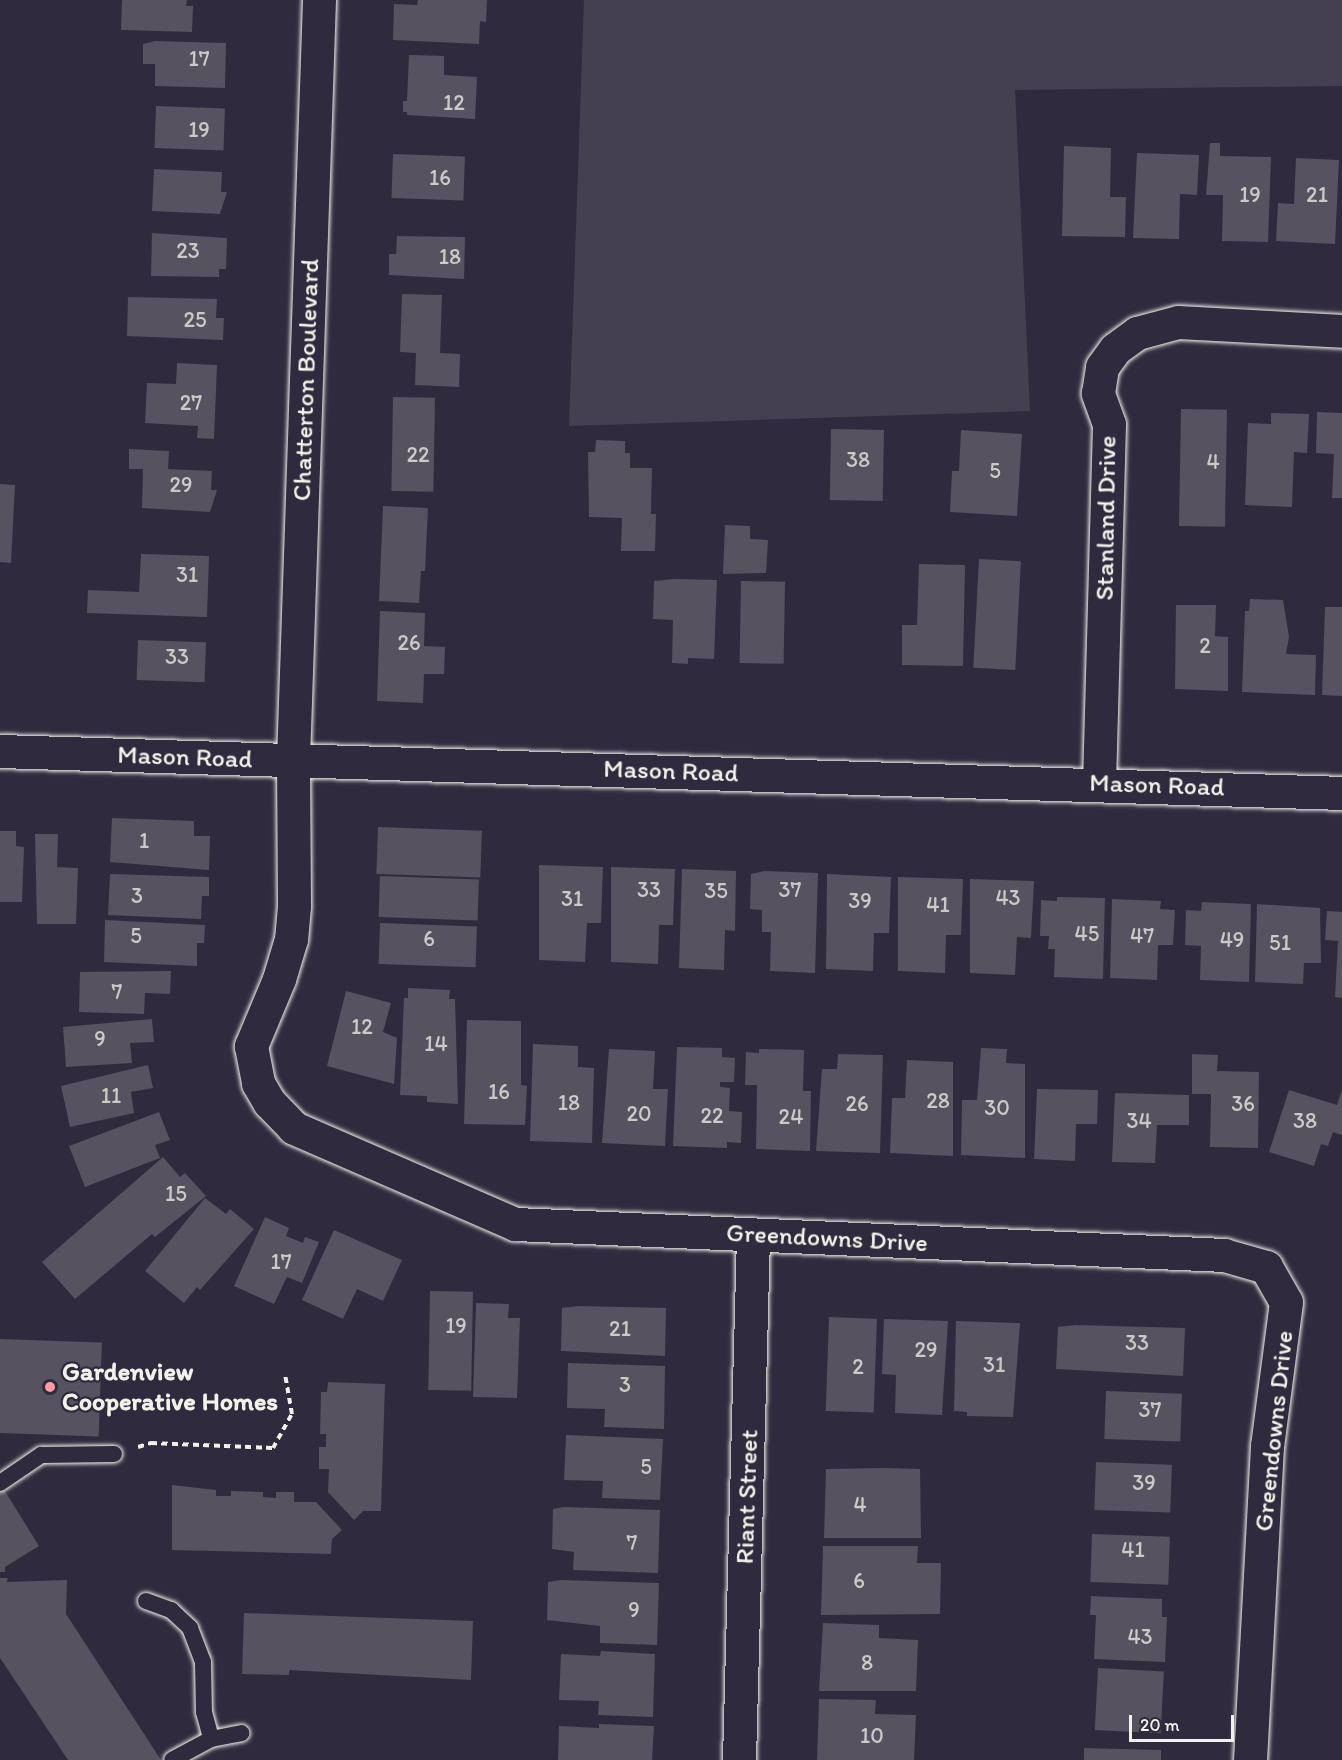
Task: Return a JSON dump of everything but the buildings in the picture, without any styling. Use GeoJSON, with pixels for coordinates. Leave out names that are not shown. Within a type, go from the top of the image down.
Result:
{"type":"FeatureCollection","features":[{"type":"Feature","properties":{"kind":"street","name":"Chatterton Boulevard"},"geometry":{"type":"LineString","coordinates":[[293,761],[319,0]]}},
{"type":"Feature","properties":{"kind":"street","name":"Stanland Drive"},"geometry":{"type":"LineString","coordinates":[[1099,783],[1109,424],[1098,393],[1102,366],[1115,349],[1137,333],[1178,322],[1342,331]]}},
{"type":"Feature","properties":{"kind":"street","name":"Mason Road"},"geometry":{"type":"LineString","coordinates":[[0,751],[1099,783],[1342,793]]}},
{"type":"Feature","properties":{"kind":"street","name":"Greendowns Drive"},"geometry":{"type":"LineString","coordinates":[[293,761],[291,939],[251,1046],[258,1083],[280,1114],[294,1128],[515,1224],[1224,1255],[1266,1267],[1286,1302],[1267,1446],[1250,1760]]}},
{"type":"Feature","properties":{"kind":"street","name":"Riant Street"},"geometry":{"type":"LineString","coordinates":[[739,1760],[753,1235]]}},
{"type":"Feature","properties":{"kind":"lane"},"geometry":{"type":"LineString","coordinates":[[0,1483],[41,1455],[114,1454]]}},
{"type":"Feature","properties":{"kind":"lane"},"geometry":{"type":"LineString","coordinates":[[146,1600],[171,1610],[190,1628],[203,1662],[204,1712],[211,1739]]}},
{"type":"Feature","properties":{"kind":"lane"},"geometry":{"type":"LineString","coordinates":[[172,1760],[211,1739],[241,1733]]}},
{"type":"Feature","properties":{"kind":"path"},"geometry":{"type":"LineString","coordinates":[[114,1454],[151,1443],[273,1448],[291,1414],[285,1375]]}},
{"type":"Feature","properties":{"kind":"shaded area"},"geometry":{"type":"Polygon","coordinates":[[[584,0],[1342,0],[1342,86],[1015,90],[1030,411],[569,426],[584,0]]]}},
{"type":"Feature","properties":{"kind":"place","name":"Gardenview Cooperative Homes"},"geometry":{"type":"Point","coordinates":[50,1387]}}]}
